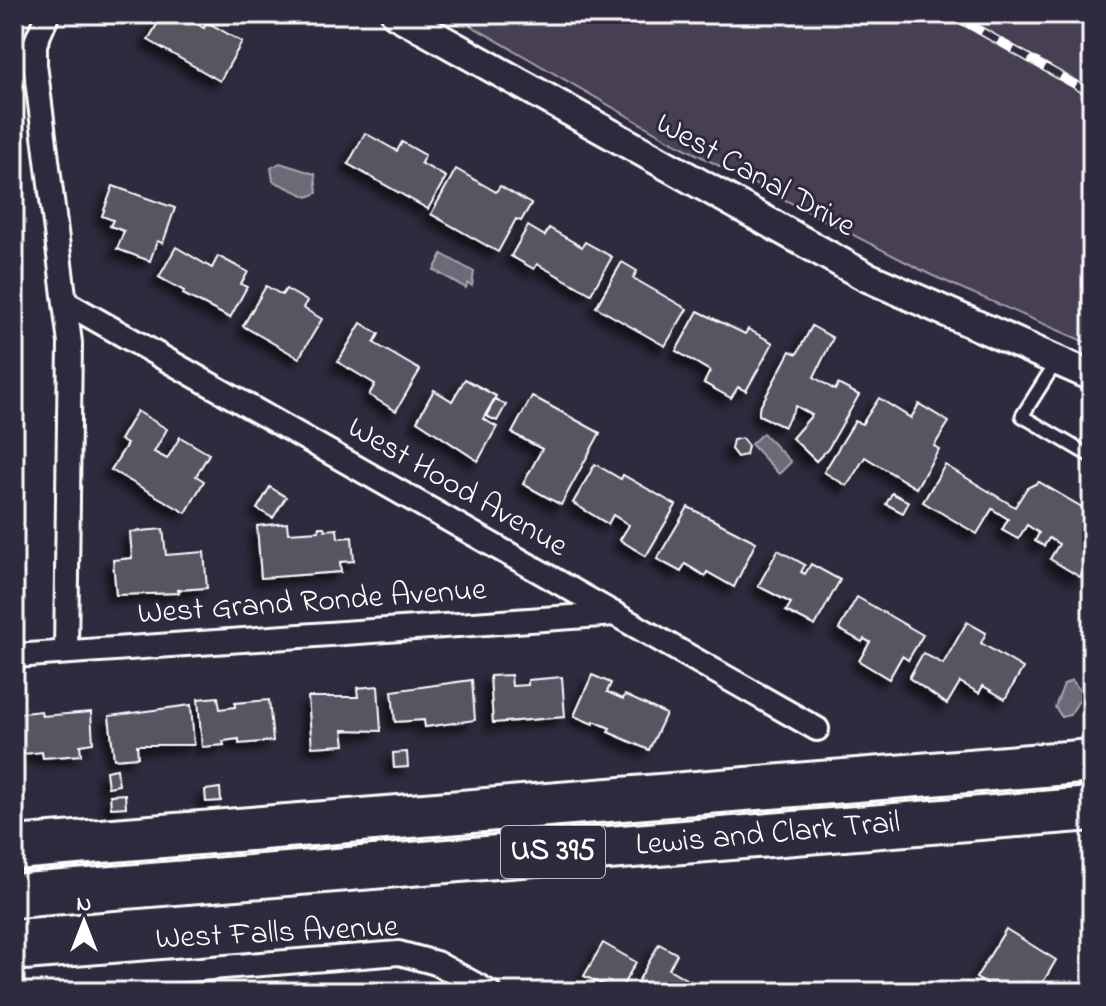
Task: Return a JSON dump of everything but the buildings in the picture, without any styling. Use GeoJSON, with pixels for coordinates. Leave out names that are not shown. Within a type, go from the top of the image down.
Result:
{"type":"FeatureCollection","features":[{"type":"Feature","properties":{"kind":"highway","name":"Lewis and Clark Trail"},"geometry":{"type":"LineString","coordinates":[[14,848],[1092,761]]}},
{"type":"Feature","properties":{"kind":"highway","name":"Lewis and Clark Trail"},"geometry":{"type":"LineString","coordinates":[[14,896],[1092,809]]}},
{"type":"Feature","properties":{"kind":"street"},"geometry":{"type":"LineString","coordinates":[[48,14],[35,44],[35,64],[70,343],[66,652]]}},
{"type":"Feature","properties":{"kind":"street","name":"West Canal Drive"},"geometry":{"type":"LineString","coordinates":[[396,14],[865,276],[1092,376]]}},
{"type":"Feature","properties":{"kind":"street","name":"West Hood Avenue"},"geometry":{"type":"LineString","coordinates":[[65,302],[817,729]]}},
{"type":"Feature","properties":{"kind":"street","name":"West Grand Ronde Avenue"},"geometry":{"type":"LineString","coordinates":[[14,656],[615,614]]}},
{"type":"Feature","properties":{"kind":"street","name":"West Falls Avenue"},"geometry":{"type":"LineString","coordinates":[[14,984],[76,985],[399,953],[436,963],[489,992]]}},
{"type":"Feature","properties":{"kind":"lane"},"geometry":{"type":"LineString","coordinates":[[1056,362],[1022,416],[1092,457]]}},
{"type":"Feature","properties":{"kind":"shaded area"},"geometry":{"type":"Polygon","coordinates":[[[451,14],[1085,14],[1092,19],[1092,345],[931,275],[671,141],[451,14]]]}},
{"type":"Feature","properties":{"kind":"shaded area"},"geometry":{"type":"Polygon","coordinates":[[[280,163],[315,174],[317,193],[308,197],[273,181],[271,168],[280,163]]]}},
{"type":"Feature","properties":{"kind":"shaded area"},"geometry":{"type":"Polygon","coordinates":[[[442,254],[474,272],[472,286],[468,283],[466,288],[434,270],[442,254]]]}},
{"type":"Feature","properties":{"kind":"shaded area"},"geometry":{"type":"Polygon","coordinates":[[[763,433],[791,462],[779,474],[751,444],[763,433]]]}},
{"type":"Feature","properties":{"kind":"shaded area"},"geometry":{"type":"Polygon","coordinates":[[[1072,680],[1083,694],[1070,715],[1062,717],[1055,707],[1064,684],[1072,680]]]}},
{"type":"Feature","properties":{"kind":"railway"},"geometry":{"type":"LineString","coordinates":[[951,14],[1092,94]]}}]}
